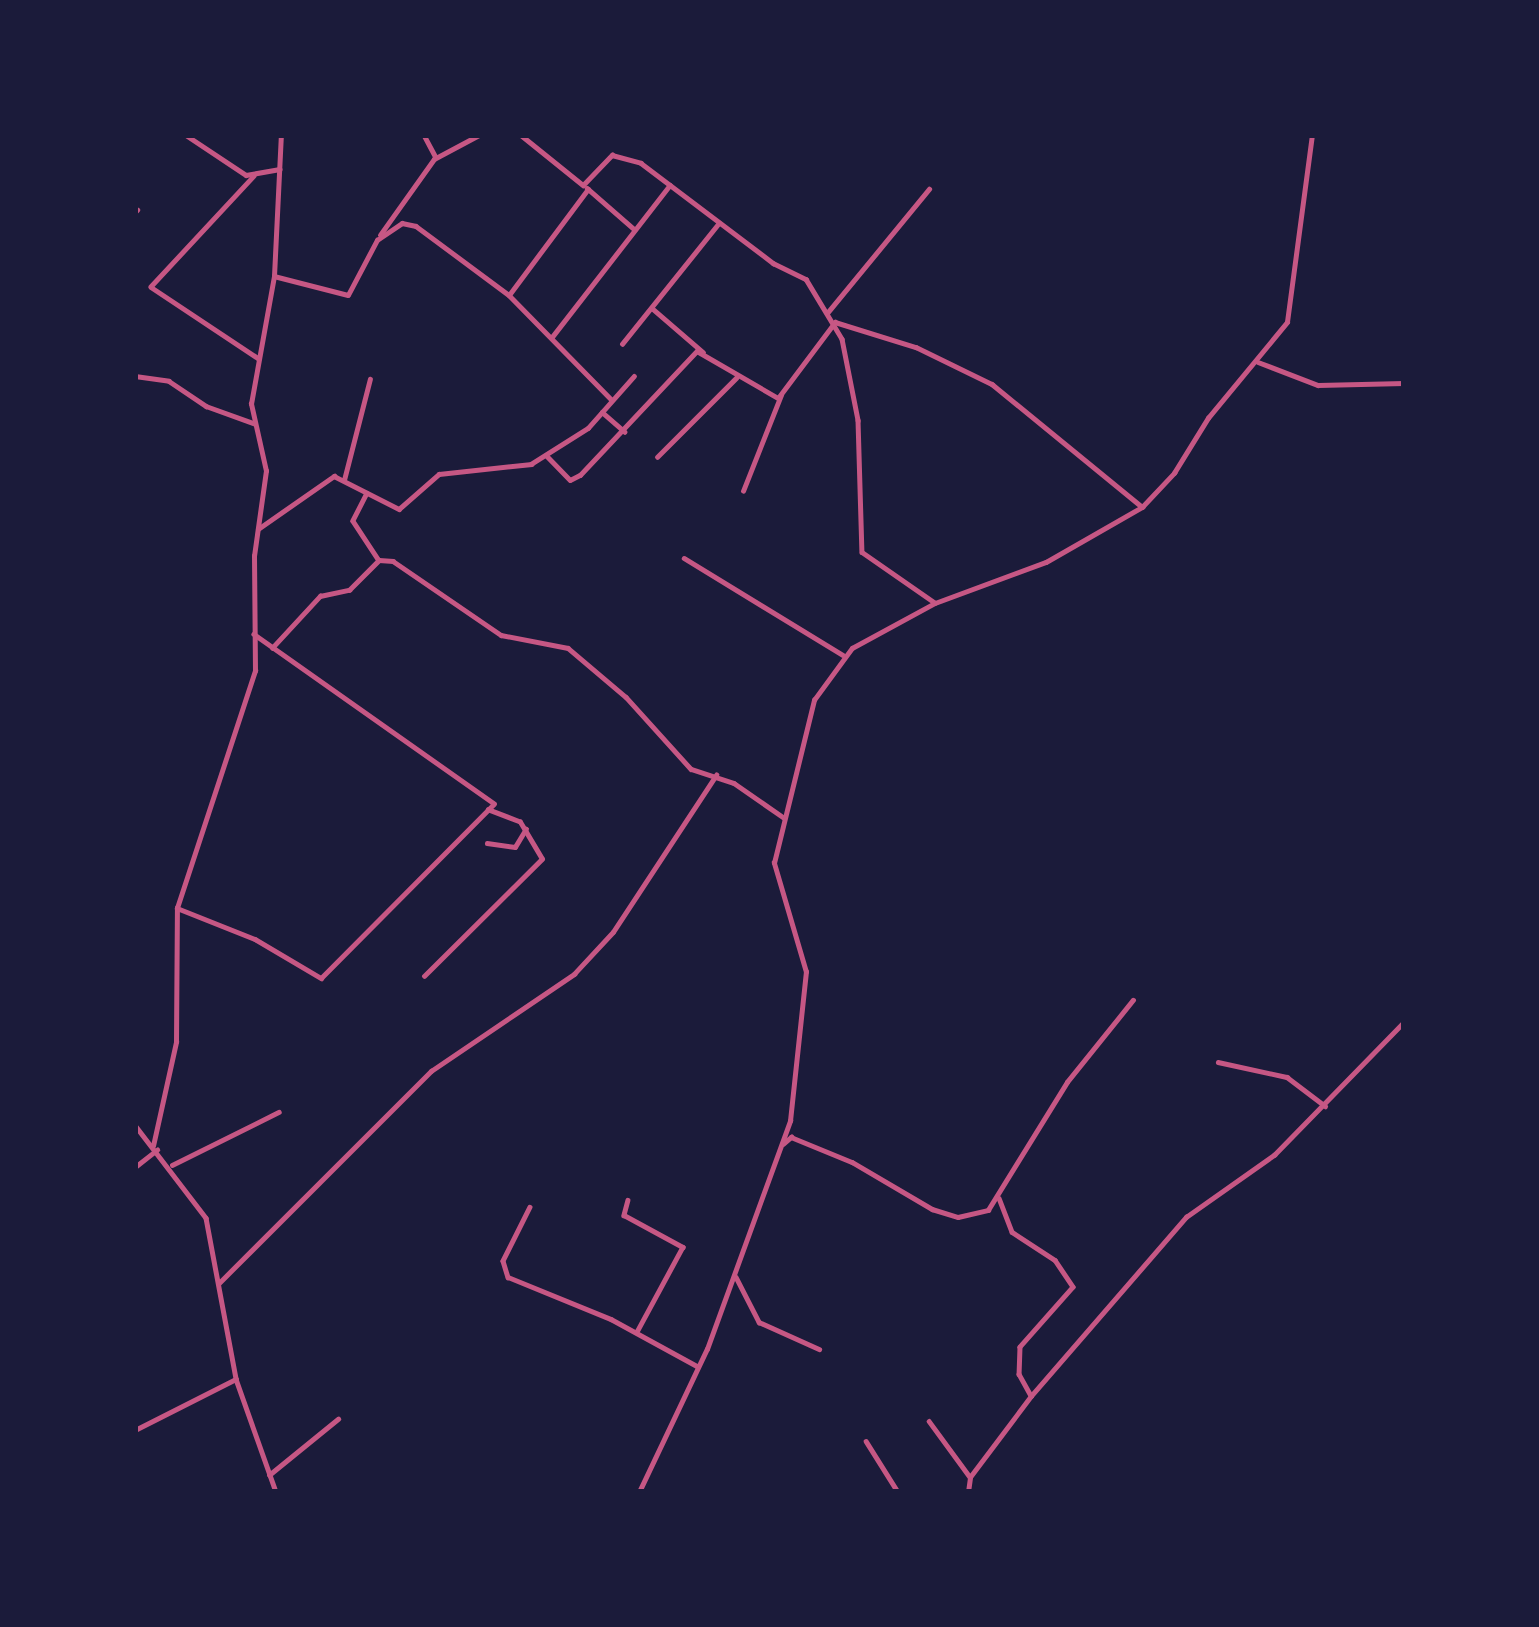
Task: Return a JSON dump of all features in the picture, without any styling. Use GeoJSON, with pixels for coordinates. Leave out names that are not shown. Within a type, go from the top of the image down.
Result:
{"type":"FeatureCollection","features":[{"type":"Feature","properties":{"kind":"street"},"geometry":{"type":"LineString","coordinates":[[186,135],[254,176]]}},
{"type":"Feature","properties":{"kind":"street"},"geometry":{"type":"LineString","coordinates":[[135,1166],[155,1148],[176,1042],[177,908],[249,695],[266,471],[253,423],[274,276],[280,135]]}},
{"type":"Feature","properties":{"kind":"street"},"geometry":{"type":"LineString","coordinates":[[424,135],[436,158]]}},
{"type":"Feature","properties":{"kind":"street"},"geometry":{"type":"LineString","coordinates":[[274,276],[348,295],[377,240],[436,158],[479,135]]}},
{"type":"Feature","properties":{"kind":"street"},"geometry":{"type":"LineString","coordinates":[[521,135],[635,229]]}},
{"type":"Feature","properties":{"kind":"street"},"geometry":{"type":"LineString","coordinates":[[639,1492],[736,1276],[782,1144],[806,972],[774,879],[783,817],[814,700],[843,655],[935,603],[1011,580],[1142,506],[1258,362],[1290,311],[1312,135]]}},
{"type":"Feature","properties":{"kind":"street"},"geometry":{"type":"LineString","coordinates":[[509,295],[586,187],[617,153],[806,279],[835,322],[858,420],[862,552],[935,603]]}},
{"type":"Feature","properties":{"kind":"street"},"geometry":{"type":"LineString","coordinates":[[259,359],[151,287],[254,176],[279,169]]}},
{"type":"Feature","properties":{"kind":"street"},"geometry":{"type":"LineString","coordinates":[[551,339],[670,185]]}},
{"type":"Feature","properties":{"kind":"street"},"geometry":{"type":"LineString","coordinates":[[828,312],[929,189]]}},
{"type":"Feature","properties":{"kind":"street"},"geometry":{"type":"LineString","coordinates":[[377,240],[402,223],[416,226],[509,295],[611,399]]}},
{"type":"Feature","properties":{"kind":"street"},"geometry":{"type":"LineString","coordinates":[[622,344],[719,223]]}},
{"type":"Feature","properties":{"kind":"street"},"geometry":{"type":"LineString","coordinates":[[653,309],[736,378],[772,399],[781,395]]}},
{"type":"Feature","properties":{"kind":"street"},"geometry":{"type":"LineString","coordinates":[[835,322],[916,347],[992,384],[1142,506]]}},
{"type":"Feature","properties":{"kind":"street"},"geometry":{"type":"LineString","coordinates":[[743,491],[781,395],[835,322]]}},
{"type":"Feature","properties":{"kind":"street"},"geometry":{"type":"LineString","coordinates":[[547,455],[570,479],[625,432],[692,354],[704,352]]}},
{"type":"Feature","properties":{"kind":"street"},"geometry":{"type":"LineString","coordinates":[[1258,362],[1318,385],[1404,383]]}},
{"type":"Feature","properties":{"kind":"street"},"geometry":{"type":"LineString","coordinates":[[135,376],[169,381],[206,406],[253,423]]}},
{"type":"Feature","properties":{"kind":"street"},"geometry":{"type":"LineString","coordinates":[[258,529],[334,476],[399,508],[432,476],[547,455],[601,412],[634,376]]}},
{"type":"Feature","properties":{"kind":"street"},"geometry":{"type":"LineString","coordinates":[[657,457],[736,378]]}},
{"type":"Feature","properties":{"kind":"street"},"geometry":{"type":"LineString","coordinates":[[344,480],[370,379]]}},
{"type":"Feature","properties":{"kind":"street"},"geometry":{"type":"LineString","coordinates":[[601,412],[625,432]]}},
{"type":"Feature","properties":{"kind":"street"},"geometry":{"type":"LineString","coordinates":[[367,493],[353,520],[379,560],[411,571],[501,635],[568,648],[626,697],[670,751],[783,817]]}},
{"type":"Feature","properties":{"kind":"street"},"geometry":{"type":"LineString","coordinates":[[684,559],[843,655]]}},
{"type":"Feature","properties":{"kind":"street"},"geometry":{"type":"LineString","coordinates":[[272,648],[320,596],[349,590],[379,560]]}},
{"type":"Feature","properties":{"kind":"street"},"geometry":{"type":"LineString","coordinates":[[177,908],[255,939],[321,978],[488,810],[490,798],[254,635]]}},
{"type":"Feature","properties":{"kind":"street"},"geometry":{"type":"LineString","coordinates":[[219,1283],[431,1071],[534,1008],[589,958],[716,775]]}},
{"type":"Feature","properties":{"kind":"street"},"geometry":{"type":"LineString","coordinates":[[424,976],[536,871],[541,849],[526,829],[488,810]]}},
{"type":"Feature","properties":{"kind":"street"},"geometry":{"type":"LineString","coordinates":[[487,843],[508,850],[526,829]]}},
{"type":"Feature","properties":{"kind":"street"},"geometry":{"type":"LineString","coordinates":[[782,1144],[791,1137],[958,1216],[988,1210],[1067,1082],[1133,1000]]}},
{"type":"Feature","properties":{"kind":"street"},"geometry":{"type":"LineString","coordinates":[[968,1492],[970,1477],[1031,1396],[1186,1216],[1265,1162],[1404,1022]]}},
{"type":"Feature","properties":{"kind":"street"},"geometry":{"type":"LineString","coordinates":[[1218,1062],[1287,1077],[1325,1106]]}},
{"type":"Feature","properties":{"kind":"street"},"geometry":{"type":"LineString","coordinates":[[170,1166],[279,1112]]}},
{"type":"Feature","properties":{"kind":"street"},"geometry":{"type":"LineString","coordinates":[[135,1125],[206,1218],[236,1379],[276,1492]]}},
{"type":"Feature","properties":{"kind":"street"},"geometry":{"type":"LineString","coordinates":[[999,1198],[1012,1232],[1055,1260],[1073,1287],[1067,1303],[1019,1347],[1019,1374],[1031,1396]]}},
{"type":"Feature","properties":{"kind":"street"},"geometry":{"type":"LineString","coordinates":[[628,1200],[624,1215],[682,1246],[637,1332]]}},
{"type":"Feature","properties":{"kind":"street"},"geometry":{"type":"LineString","coordinates":[[530,1207],[503,1261],[508,1277],[637,1332],[698,1367]]}},
{"type":"Feature","properties":{"kind":"street"},"geometry":{"type":"LineString","coordinates":[[736,1276],[759,1322],[819,1349]]}},
{"type":"Feature","properties":{"kind":"street"},"geometry":{"type":"LineString","coordinates":[[135,1430],[236,1379]]}},
{"type":"Feature","properties":{"kind":"street"},"geometry":{"type":"LineString","coordinates":[[262,1492],[270,1478],[338,1419]]}},
{"type":"Feature","properties":{"kind":"street"},"geometry":{"type":"LineString","coordinates":[[929,1421],[970,1477]]}},
{"type":"Feature","properties":{"kind":"street"},"geometry":{"type":"LineString","coordinates":[[866,1441],[898,1492]]}}]}
